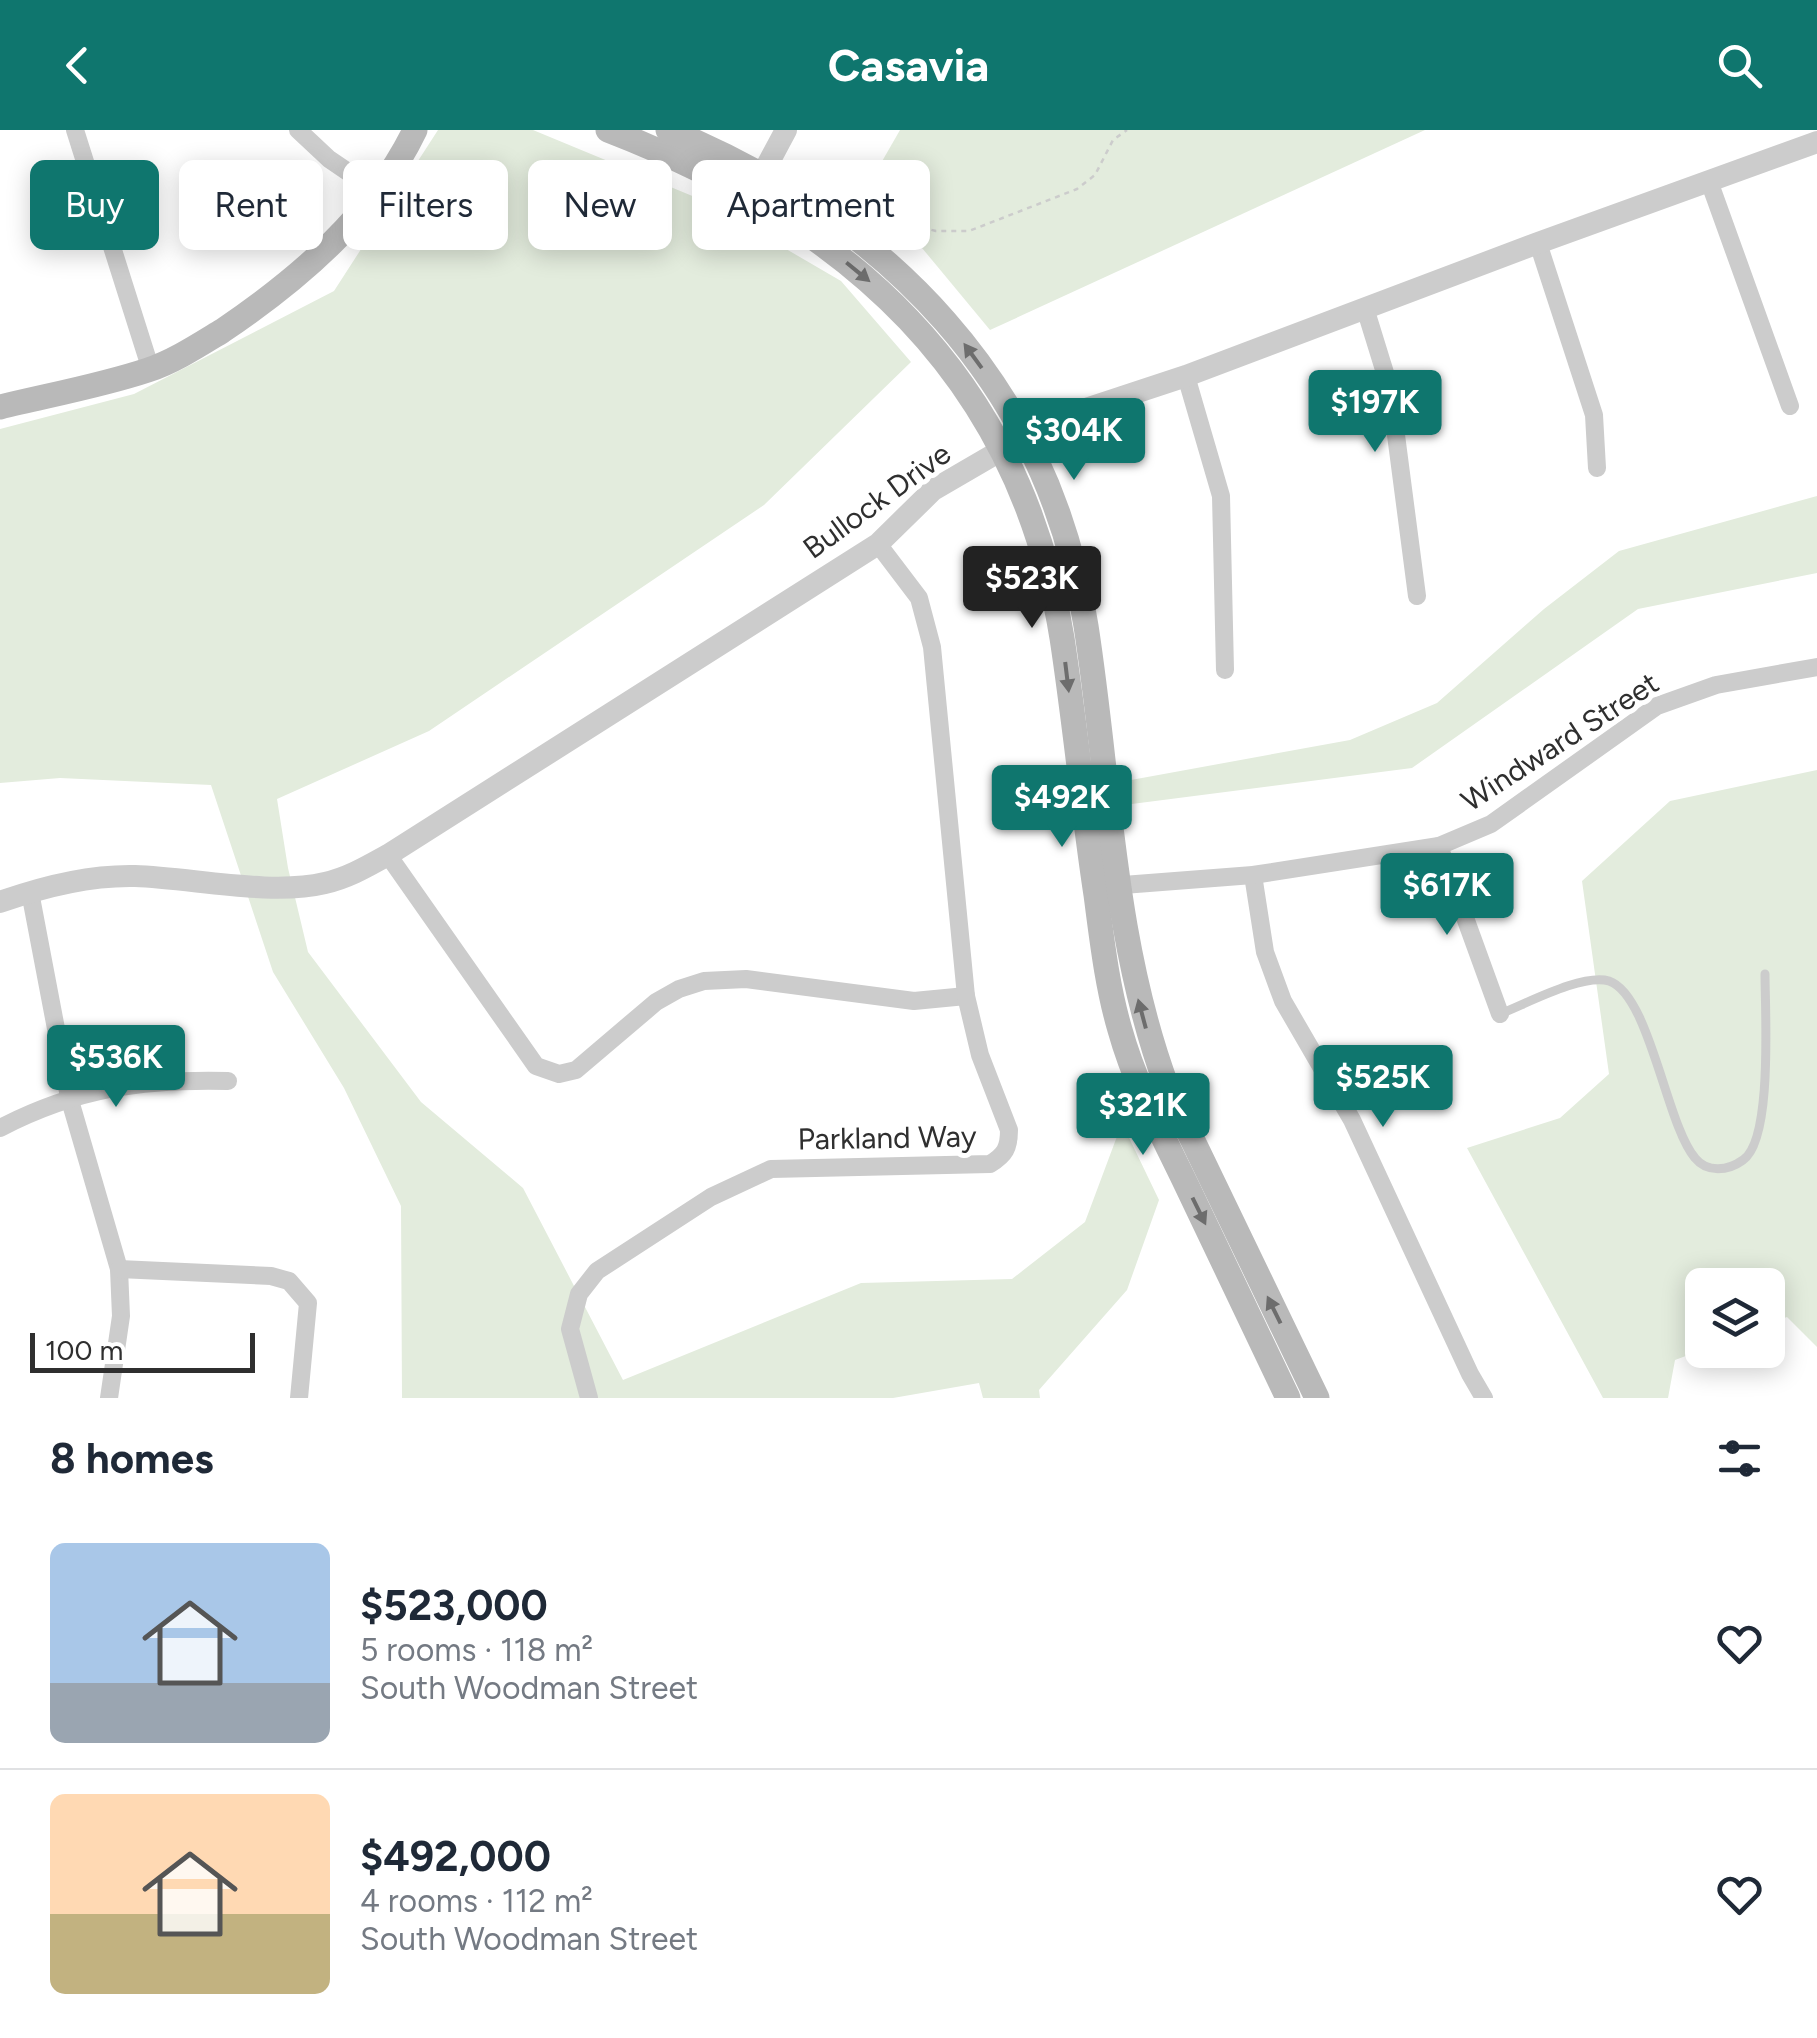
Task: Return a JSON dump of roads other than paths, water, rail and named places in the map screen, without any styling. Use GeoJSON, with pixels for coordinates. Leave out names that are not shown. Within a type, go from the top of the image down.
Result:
{"type":"FeatureCollection","features":[{"type":"Feature","properties":{"kind":"main road"},"geometry":{"type":"LineString","coordinates":[[396,160],[415,130]]}},
{"type":"Feature","properties":{"kind":"main road"},"geometry":{"type":"LineString","coordinates":[[608,130],[692,163]]}},
{"type":"Feature","properties":{"kind":"main road"},"geometry":{"type":"LineString","coordinates":[[668,130],[717,160]]}},
{"type":"Feature","properties":{"kind":"main road"},"geometry":{"type":"LineString","coordinates":[[0,407],[150,370],[203,343],[255,308],[343,233]]}},
{"type":"Feature","properties":{"kind":"main road"},"geometry":{"type":"LineString","coordinates":[[834,250],[892,300],[932,343],[971,396],[1024,502],[1048,572],[1106,887],[1149,1039],[1167,1087],[1316,1398]]}},
{"type":"Feature","properties":{"kind":"main road"},"geometry":{"type":"LineString","coordinates":[[875,250],[902,272],[948,322],[988,377],[1025,438],[1053,503],[1086,624],[1106,887],[1106,972],[1120,1031],[1141,1090],[1288,1398]]}},
{"type":"Feature","properties":{"kind":"street"},"geometry":{"type":"LineString","coordinates":[[75,130],[150,370]]}},
{"type":"Feature","properties":{"kind":"street"},"geometry":{"type":"LineString","coordinates":[[298,130],[343,169]]}},
{"type":"Feature","properties":{"kind":"street"},"geometry":{"type":"LineString","coordinates":[[771,160],[786,130]]}},
{"type":"Feature","properties":{"kind":"street","name":"Bullock Drive"},"geometry":{"type":"LineString","coordinates":[[0,902],[97,878],[131,876],[297,888],[346,877],[388,855],[878,544],[932,490],[1025,438],[1099,404],[1186,376],[1817,142]]}},
{"type":"Feature","properties":{"kind":"street"},"geometry":{"type":"LineString","coordinates":[[1708,182],[1790,406]]}},
{"type":"Feature","properties":{"kind":"street"},"geometry":{"type":"LineString","coordinates":[[1538,243],[1588,390],[1594,415],[1596,468]]}},
{"type":"Feature","properties":{"kind":"street"},"geometry":{"type":"LineString","coordinates":[[1365,308],[1390,389],[1417,596]]}},
{"type":"Feature","properties":{"kind":"street"},"geometry":{"type":"LineString","coordinates":[[1186,376],[1222,496],[1225,670]]}},
{"type":"Feature","properties":{"kind":"street","name":"Parkland Way"},"geometry":{"type":"LineString","coordinates":[[588,1398],[570,1328],[580,1294],[598,1271],[711,1197],[771,1168],[990,1164],[1003,1157],[1009,1143],[1010,1130],[980,1055],[966,996],[932,647],[919,598],[878,544]]}},
{"type":"Feature","properties":{"kind":"street","name":"Windward Street"},"geometry":{"type":"LineString","coordinates":[[1106,887],[1253,875],[1439,846],[1491,824],[1657,706],[1705,688],[1817,667]]}},
{"type":"Feature","properties":{"kind":"street"},"geometry":{"type":"LineString","coordinates":[[1439,846],[1500,1014]]}},
{"type":"Feature","properties":{"kind":"street"},"geometry":{"type":"LineString","coordinates":[[388,855],[536,1066],[551,1073],[576,1070],[656,1002],[704,981],[746,979],[914,1001],[966,996]]}},
{"type":"Feature","properties":{"kind":"street"},"geometry":{"type":"LineString","coordinates":[[1253,875],[1265,952],[1283,1001],[1352,1120],[1484,1398]]}},
{"type":"Feature","properties":{"kind":"street"},"geometry":{"type":"LineString","coordinates":[[30,892],[69,1097],[119,1269],[121,1316],[109,1398]]}},
{"type":"Feature","properties":{"kind":"street"},"geometry":{"type":"LineString","coordinates":[[0,1128],[69,1097],[137,1083],[228,1081]]}},
{"type":"Feature","properties":{"kind":"street"},"geometry":{"type":"LineString","coordinates":[[119,1269],[271,1276],[289,1281],[308,1303],[299,1398]]}},
{"type":"Feature","properties":{"kind":"lane"},"geometry":{"type":"LineString","coordinates":[[1500,1014],[1588,980],[1618,986],[1638,1016],[1692,1155],[1712,1169],[1724,1169],[1748,1158],[1760,1134],[1765,974]]}}]}
